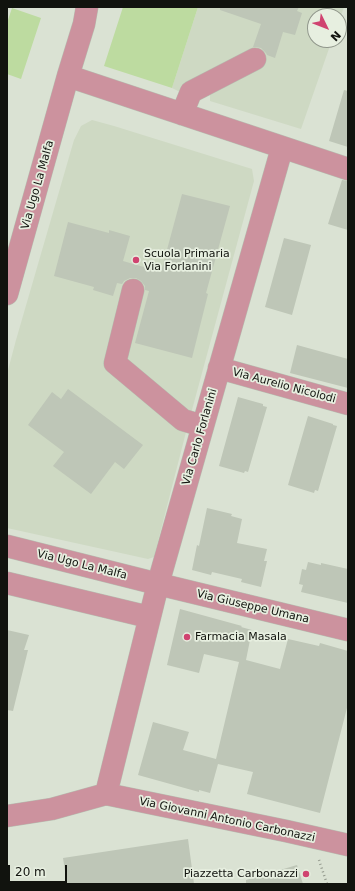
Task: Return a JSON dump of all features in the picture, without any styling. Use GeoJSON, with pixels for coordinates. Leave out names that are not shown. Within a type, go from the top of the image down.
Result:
{"type":"FeatureCollection","features":[{"type":"Feature","properties":{"kind":"street","name":"Via Ugo La Malfa"},"geometry":{"type":"LineString","coordinates":[[7,294],[84,24],[87,7]]}},
{"type":"Feature","properties":{"kind":"street"},"geometry":{"type":"LineString","coordinates":[[182,114],[191,92],[255,59]]}},
{"type":"Feature","properties":{"kind":"street"},"geometry":{"type":"LineString","coordinates":[[68,76],[348,169]]}},
{"type":"Feature","properties":{"kind":"street","name":"Via Carlo Forlanini"},"geometry":{"type":"LineString","coordinates":[[106,794],[149,617],[282,148]]}},
{"type":"Feature","properties":{"kind":"street"},"geometry":{"type":"LineString","coordinates":[[134,290],[115,363],[183,420],[203,426]]}},
{"type":"Feature","properties":{"kind":"street","name":"Via Aurelio Nicolodi"},"geometry":{"type":"LineString","coordinates":[[220,368],[348,404]]}},
{"type":"Feature","properties":{"kind":"street","name":"Via Ugo La Malfa"},"geometry":{"type":"LineString","coordinates":[[7,546],[158,584]]}},
{"type":"Feature","properties":{"kind":"street"},"geometry":{"type":"LineString","coordinates":[[7,583],[149,617]]}},
{"type":"Feature","properties":{"kind":"street","name":"Via Giuseppe Umana"},"geometry":{"type":"LineString","coordinates":[[158,584],[348,630]]}},
{"type":"Feature","properties":{"kind":"street"},"geometry":{"type":"LineString","coordinates":[[7,816],[52,809],[106,794]]}},
{"type":"Feature","properties":{"kind":"street","name":"Via Giovanni Antonio Carbonazzi"},"geometry":{"type":"LineString","coordinates":[[106,794],[348,845]]}},
{"type":"Feature","properties":{"kind":"shaded area"},"geometry":{"type":"Polygon","coordinates":[[[198,7],[344,7],[307,8],[307,48],[329,48],[301,129],[210,101],[210,90],[180,92],[172,88],[198,7]]]}},
{"type":"Feature","properties":{"kind":"shaded area","name":"Scuola Primaria Via Forlanini"},"geometry":{"type":"Polygon","coordinates":[[[92,120],[252,169],[254,181],[186,432],[154,557],[148,559],[7,528],[7,374],[74,140],[81,126],[92,120]]]}},
{"type":"Feature","properties":{"kind":"green space"},"geometry":{"type":"Polygon","coordinates":[[[123,7],[198,7],[172,88],[104,66],[123,7]]]}},
{"type":"Feature","properties":{"kind":"green space"},"geometry":{"type":"Polygon","coordinates":[[[12,8],[41,18],[21,79],[7,74],[7,23],[12,8]]]}},
{"type":"Feature","properties":{"kind":"building"},"geometry":{"type":"Polygon","coordinates":[[[220,7],[299,7],[297,11],[302,13],[295,35],[283,32],[275,58],[267,55],[261,48],[253,47],[261,24],[220,10],[220,7]]]}},
{"type":"Feature","properties":{"kind":"building"},"geometry":{"type":"Polygon","coordinates":[[[344,90],[348,91],[348,147],[329,141],[344,90]]]}},
{"type":"Feature","properties":{"kind":"building"},"geometry":{"type":"Polygon","coordinates":[[[342,180],[348,181],[348,230],[328,224],[342,180]]]}},
{"type":"Feature","properties":{"kind":"building"},"geometry":{"type":"Polygon","coordinates":[[[182,194],[230,206],[206,293],[208,294],[192,358],[135,343],[149,291],[145,290],[145,286],[136,278],[130,278],[122,284],[117,283],[113,296],[93,290],[94,287],[54,276],[68,222],[109,233],[109,230],[130,236],[123,261],[161,272],[182,194]]]}},
{"type":"Feature","properties":{"kind":"building"},"geometry":{"type":"Polygon","coordinates":[[[284,238],[311,245],[292,315],[265,307],[284,238]]]}},
{"type":"Feature","properties":{"kind":"building"},"geometry":{"type":"Polygon","coordinates":[[[297,345],[348,359],[348,388],[290,373],[297,345]]]}},
{"type":"Feature","properties":{"kind":"building"},"geometry":{"type":"Polygon","coordinates":[[[68,389],[143,445],[124,469],[115,462],[91,494],[53,466],[64,452],[28,425],[52,392],[61,399],[68,389]]]}},
{"type":"Feature","properties":{"kind":"building"},"geometry":{"type":"Polygon","coordinates":[[[238,397],[263,404],[263,406],[267,407],[248,472],[245,471],[244,473],[219,466],[238,397]]]}},
{"type":"Feature","properties":{"kind":"building"},"geometry":{"type":"Polygon","coordinates":[[[308,416],[337,426],[318,491],[315,490],[314,493],[288,485],[308,416]]]}},
{"type":"Feature","properties":{"kind":"building"},"geometry":{"type":"Polygon","coordinates":[[[207,508],[232,514],[231,516],[242,519],[237,543],[267,549],[264,561],[267,561],[261,587],[241,582],[242,579],[212,572],[211,575],[192,570],[207,508]]]}},
{"type":"Feature","properties":{"kind":"building"},"geometry":{"type":"Polygon","coordinates":[[[308,562],[321,565],[321,563],[348,569],[348,603],[301,592],[303,585],[299,584],[302,569],[306,570],[308,562]]]}},
{"type":"Feature","properties":{"kind":"building"},"geometry":{"type":"Polygon","coordinates":[[[180,609],[252,630],[246,660],[280,669],[288,639],[319,646],[320,643],[348,651],[348,704],[320,813],[247,794],[253,772],[218,764],[210,793],[199,790],[199,792],[138,775],[153,722],[189,732],[183,750],[216,759],[239,662],[204,654],[199,673],[167,665],[180,609]]]}},
{"type":"Feature","properties":{"kind":"building"},"geometry":{"type":"Polygon","coordinates":[[[7,630],[29,635],[24,650],[28,650],[13,711],[7,710],[7,630]]]}},
{"type":"Feature","properties":{"kind":"building"},"geometry":{"type":"Polygon","coordinates":[[[188,839],[194,884],[67,884],[63,858],[188,839]]]}},
{"type":"Feature","properties":{"kind":"building"},"geometry":{"type":"Polygon","coordinates":[[[297,865],[303,884],[246,884],[246,880],[297,865]]]}},
{"type":"Feature","properties":{"kind":"place","name":"Scuola Primaria Via Forlanini"},"geometry":{"type":"Point","coordinates":[136,260]}},
{"type":"Feature","properties":{"kind":"place","name":"Farmacia Masala"},"geometry":{"type":"Point","coordinates":[187,637]}},
{"type":"Feature","properties":{"kind":"place","name":"Piazzetta Carbonazzi"},"geometry":{"type":"Point","coordinates":[306,874]}}]}
